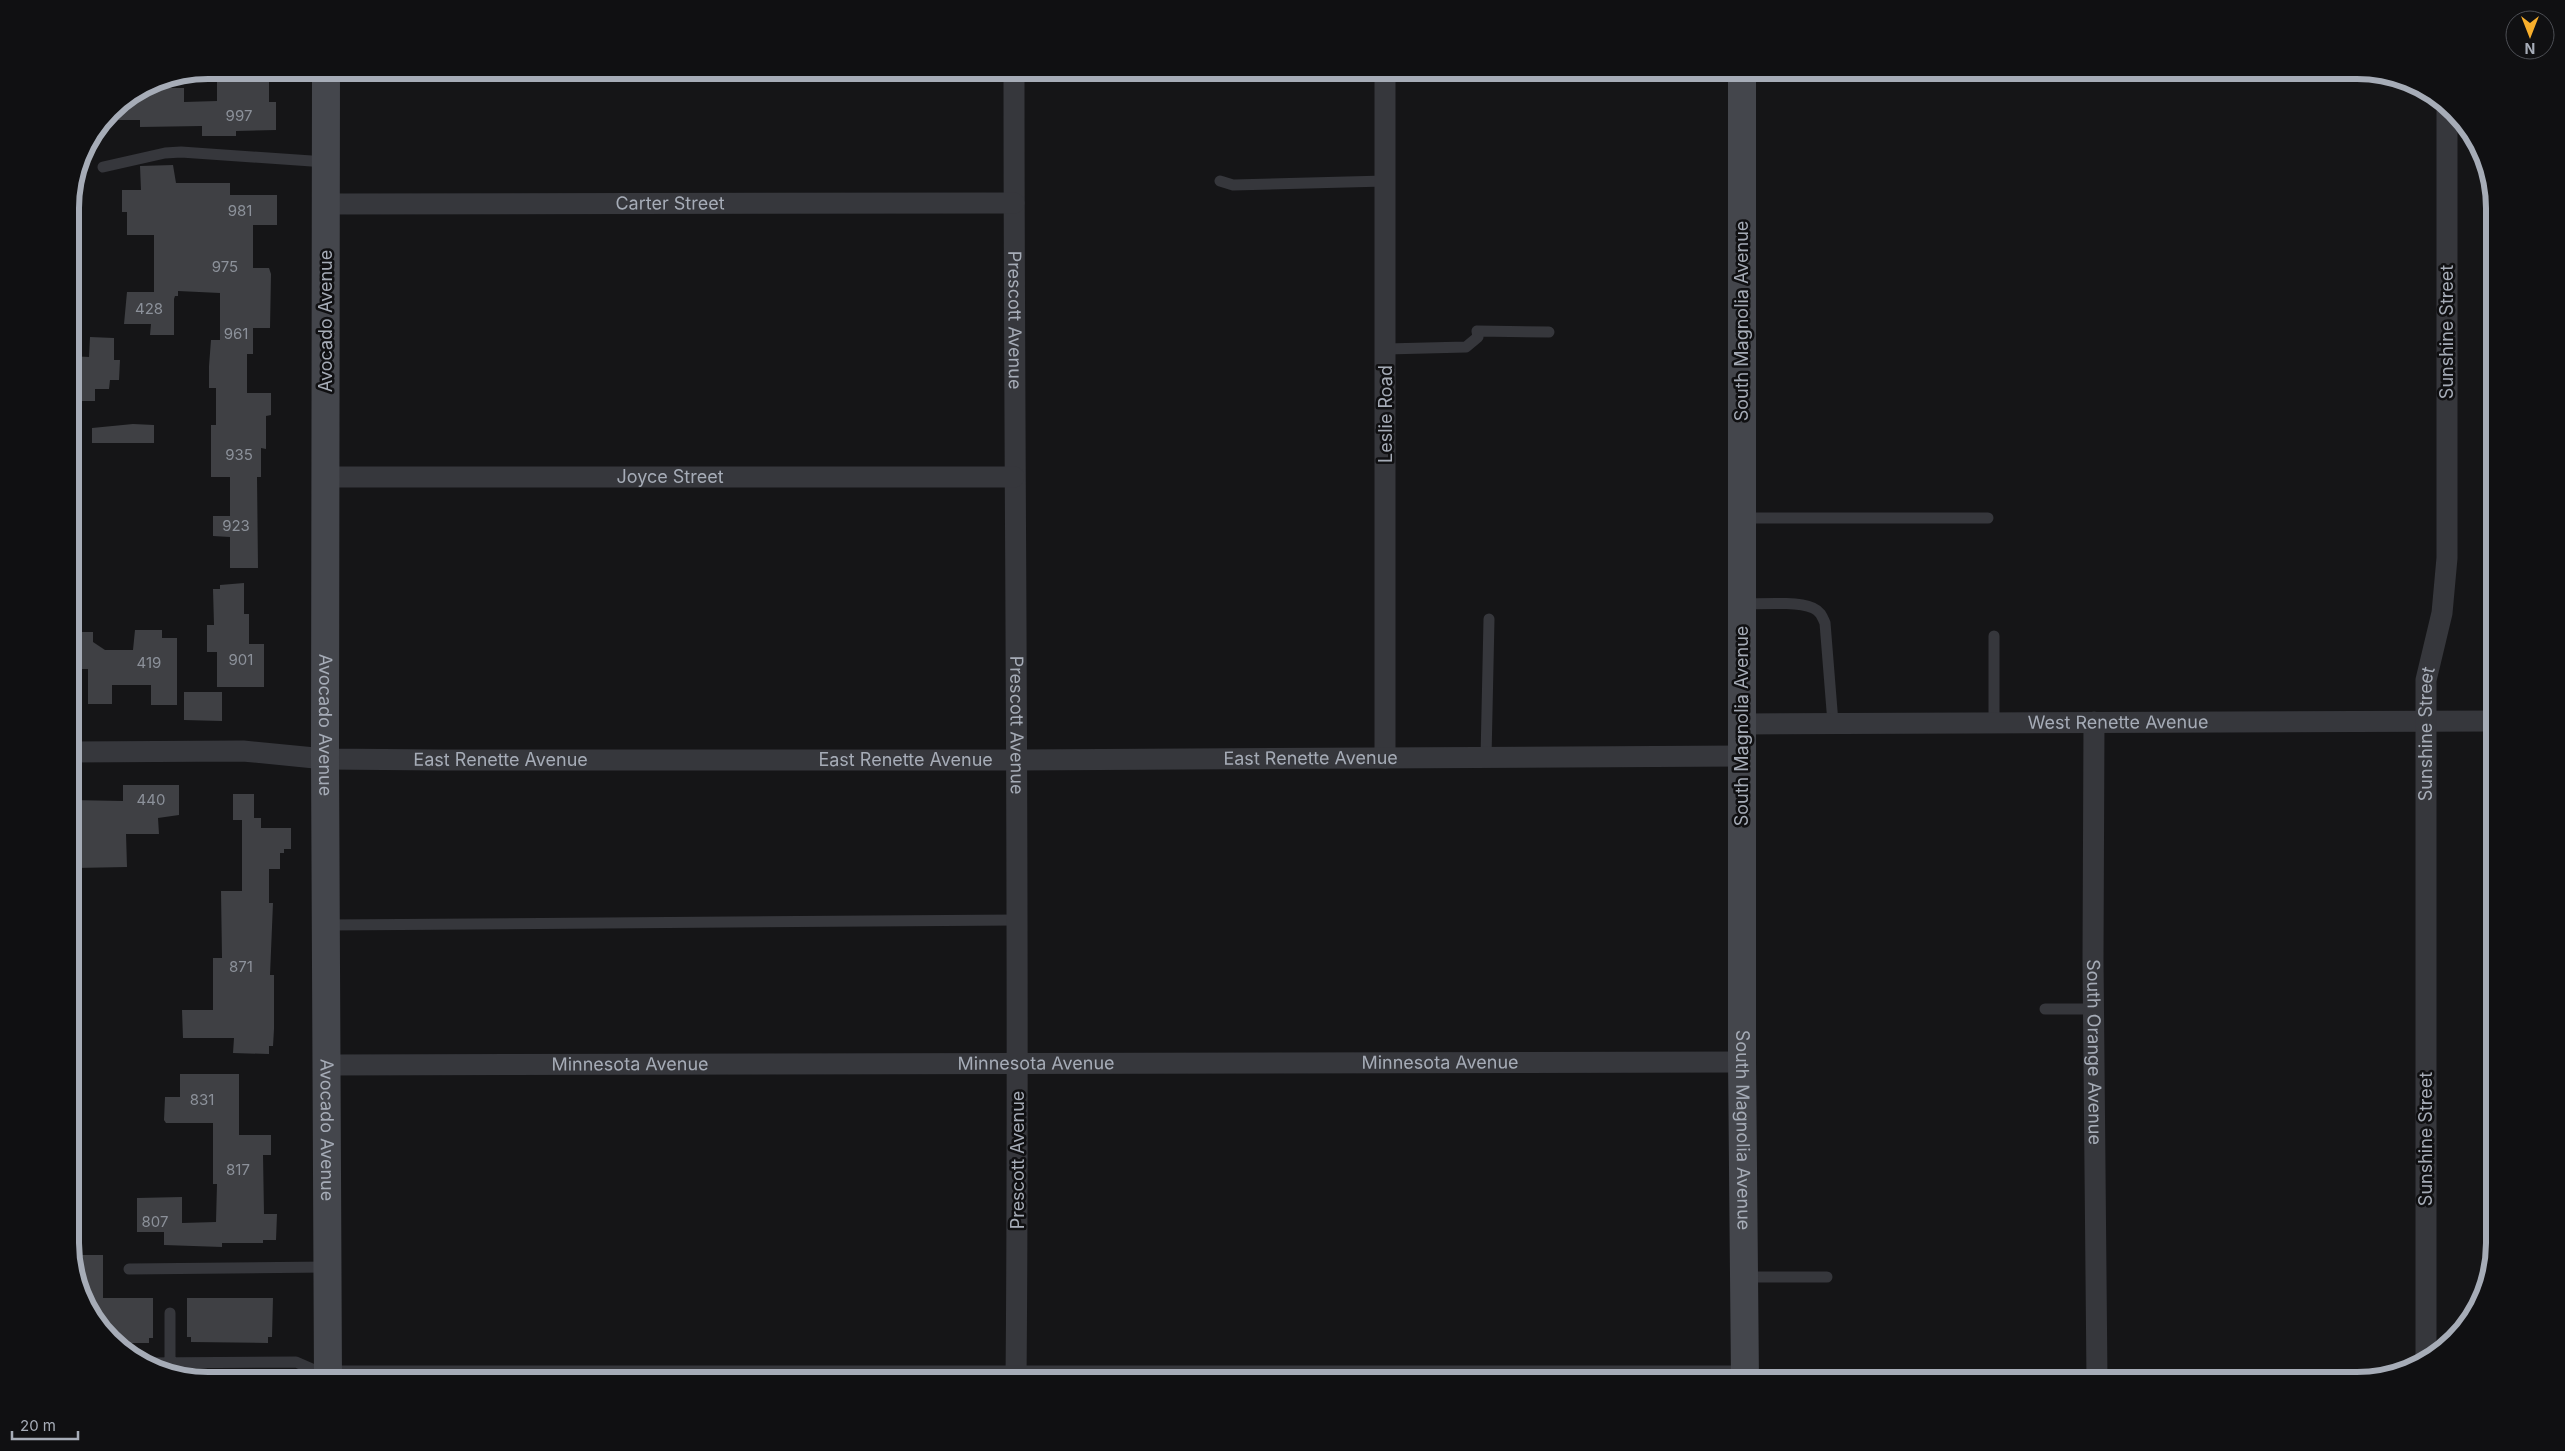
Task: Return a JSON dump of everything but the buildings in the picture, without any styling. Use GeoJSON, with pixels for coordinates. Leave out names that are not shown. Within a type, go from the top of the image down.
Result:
{"type":"FeatureCollection","features":[{"type":"Feature","properties":{"kind":"main road","name":"Avocado Avenue"},"geometry":{"type":"LineString","coordinates":[[326,79],[325,759],[328,1065],[328,1372]]}},
{"type":"Feature","properties":{"kind":"main road","name":"South Magnolia Avenue"},"geometry":{"type":"LineString","coordinates":[[1742,79],[1742,1062],[1745,1372]]}},
{"type":"Feature","properties":{"kind":"street","name":"Prescott Avenue"},"geometry":{"type":"LineString","coordinates":[[1014,79],[1014,477],[1019,1062],[1016,1372]]}},
{"type":"Feature","properties":{"kind":"street","name":"Leslie Road"},"geometry":{"type":"LineString","coordinates":[[1385,79],[1385,758]]}},
{"type":"Feature","properties":{"kind":"street","name":"Sunshine Street"},"geometry":{"type":"LineString","coordinates":[[2426,1352],[2426,680],[2442,613],[2447,558],[2447,116]]}},
{"type":"Feature","properties":{"kind":"street","name":"Carter Street"},"geometry":{"type":"LineString","coordinates":[[326,204],[1014,203]]}},
{"type":"Feature","properties":{"kind":"street","name":"Joyce Street"},"geometry":{"type":"LineString","coordinates":[[326,477],[1014,477]]}},
{"type":"Feature","properties":{"kind":"street","name":"West Renette Avenue"},"geometry":{"type":"LineString","coordinates":[[1742,724],[2486,721]]}},
{"type":"Feature","properties":{"kind":"street","name":"South Orange Avenue"},"geometry":{"type":"LineString","coordinates":[[2094,722],[2093,1009],[2096,1372]]}},
{"type":"Feature","properties":{"kind":"street","name":"East Renette Avenue"},"geometry":{"type":"LineString","coordinates":[[79,752],[243,752],[325,759],[1016,760],[1742,756]]}},
{"type":"Feature","properties":{"kind":"street","name":"Minnesota Avenue"},"geometry":{"type":"LineString","coordinates":[[328,1065],[1019,1062],[1742,1062]]}},
{"type":"Feature","properties":{"kind":"lane"},"geometry":{"type":"LineString","coordinates":[[103,167],[165,153],[181,152],[326,162]]}},
{"type":"Feature","properties":{"kind":"lane"},"geometry":{"type":"LineString","coordinates":[[1220,180],[1233,184],[1385,181]]}},
{"type":"Feature","properties":{"kind":"lane"},"geometry":{"type":"LineString","coordinates":[[1386,349],[1466,347],[1478,337],[1477,331],[1549,332]]}},
{"type":"Feature","properties":{"kind":"lane"},"geometry":{"type":"LineString","coordinates":[[1742,518],[1988,518]]}},
{"type":"Feature","properties":{"kind":"lane"},"geometry":{"type":"LineString","coordinates":[[1742,604],[1802,606],[1813,608],[1821,613],[1825,623],[1833,723]]}},
{"type":"Feature","properties":{"kind":"lane"},"geometry":{"type":"LineString","coordinates":[[1486,758],[1489,619]]}},
{"type":"Feature","properties":{"kind":"lane"},"geometry":{"type":"LineString","coordinates":[[1994,636],[1994,722]]}},
{"type":"Feature","properties":{"kind":"lane"},"geometry":{"type":"LineString","coordinates":[[327,925],[1017,920]]}},
{"type":"Feature","properties":{"kind":"lane"},"geometry":{"type":"LineString","coordinates":[[2045,1009],[2093,1009]]}},
{"type":"Feature","properties":{"kind":"lane"},"geometry":{"type":"LineString","coordinates":[[129,1269],[328,1267]]}},
{"type":"Feature","properties":{"kind":"lane"},"geometry":{"type":"LineString","coordinates":[[1744,1277],[1827,1277]]}},
{"type":"Feature","properties":{"kind":"lane"},"geometry":{"type":"LineString","coordinates":[[170,1313],[170,1366]]}},
{"type":"Feature","properties":{"kind":"lane"},"geometry":{"type":"LineString","coordinates":[[172,1367],[296,1362],[316,1372]]}}]}
